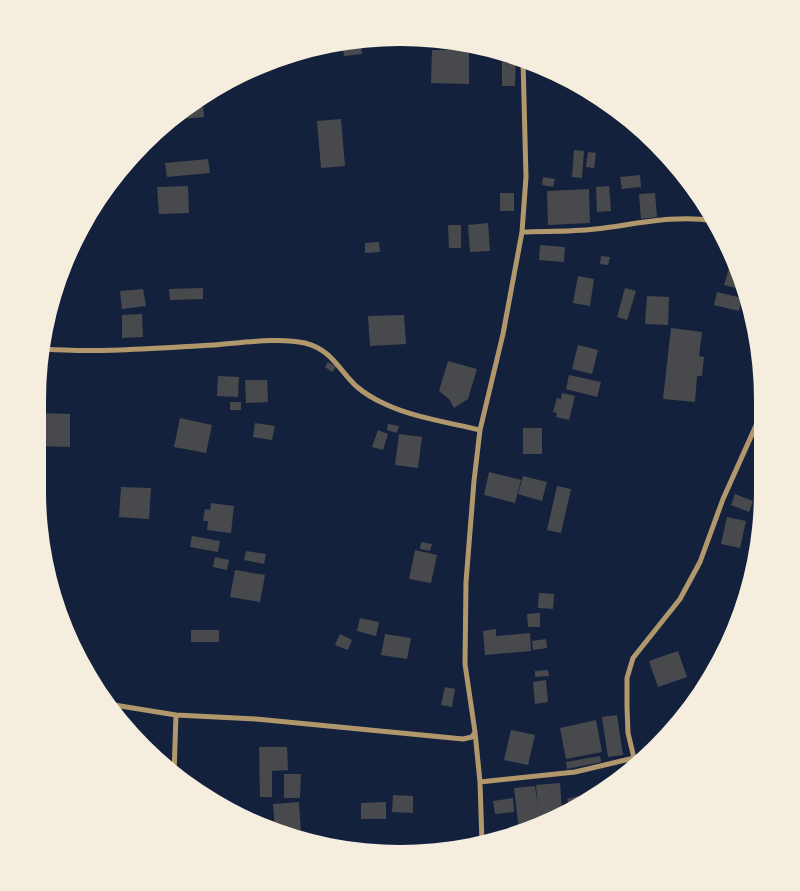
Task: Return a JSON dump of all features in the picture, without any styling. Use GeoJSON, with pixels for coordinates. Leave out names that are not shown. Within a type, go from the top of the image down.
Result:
{"type":"FeatureCollection","features":[{"type":"Feature","properties":{"kind":"street"},"geometry":{"type":"LineString","coordinates":[[482,835],[480,782],[466,664],[466,582],[480,430],[504,334],[522,232],[526,177],[523,69]]}},
{"type":"Feature","properties":{"kind":"street"},"geometry":{"type":"LineString","coordinates":[[522,232],[595,229],[676,219],[704,219]]}},
{"type":"Feature","properties":{"kind":"street"},"geometry":{"type":"LineString","coordinates":[[50,349],[143,349],[272,341],[304,343],[320,349],[331,356],[357,387],[386,404],[415,414],[480,430]]}},
{"type":"Feature","properties":{"kind":"street"},"geometry":{"type":"LineString","coordinates":[[634,756],[628,733],[626,707],[627,678],[633,658],[680,598],[700,562],[724,499],[754,430]]}},
{"type":"Feature","properties":{"kind":"street"},"geometry":{"type":"LineString","coordinates":[[119,706],[176,715],[256,719],[463,739],[472,737],[475,732]]}},
{"type":"Feature","properties":{"kind":"street"},"geometry":{"type":"LineString","coordinates":[[174,763],[176,715]]}},
{"type":"Feature","properties":{"kind":"street"},"geometry":{"type":"LineString","coordinates":[[480,782],[575,772],[631,759]]}},
{"type":"Feature","properties":{"kind":"building"},"geometry":{"type":"Polygon","coordinates":[[[362,48],[362,54],[344,56],[343,51],[362,48]]]}},
{"type":"Feature","properties":{"kind":"building"},"geometry":{"type":"Polygon","coordinates":[[[432,50],[452,50],[469,53],[469,84],[431,83],[432,50]]]}},
{"type":"Feature","properties":{"kind":"building"},"geometry":{"type":"Polygon","coordinates":[[[502,61],[516,66],[515,86],[502,86],[502,61]]]}},
{"type":"Feature","properties":{"kind":"building"},"geometry":{"type":"Polygon","coordinates":[[[203,106],[204,117],[185,119],[203,106]]]}},
{"type":"Feature","properties":{"kind":"building"},"geometry":{"type":"Polygon","coordinates":[[[341,119],[345,166],[321,168],[317,121],[341,119]]]}},
{"type":"Feature","properties":{"kind":"building"},"geometry":{"type":"Polygon","coordinates":[[[574,150],[584,151],[582,178],[572,177],[574,150]]]}},
{"type":"Feature","properties":{"kind":"building"},"geometry":{"type":"Polygon","coordinates":[[[588,152],[596,153],[594,168],[586,167],[588,152]]]}},
{"type":"Feature","properties":{"kind":"building"},"geometry":{"type":"Polygon","coordinates":[[[208,159],[210,173],[167,177],[165,163],[208,159]]]}},
{"type":"Feature","properties":{"kind":"building"},"geometry":{"type":"Polygon","coordinates":[[[640,175],[641,187],[622,189],[620,177],[640,175]]]}},
{"type":"Feature","properties":{"kind":"building"},"geometry":{"type":"Polygon","coordinates":[[[543,177],[555,179],[553,187],[542,185],[543,177]]]}},
{"type":"Feature","properties":{"kind":"building"},"geometry":{"type":"Polygon","coordinates":[[[188,186],[189,213],[159,214],[157,187],[188,186]]]}},
{"type":"Feature","properties":{"kind":"building"},"geometry":{"type":"Polygon","coordinates":[[[609,186],[611,211],[597,212],[596,187],[609,186]]]}},
{"type":"Feature","properties":{"kind":"building"},"geometry":{"type":"Polygon","coordinates":[[[589,189],[590,223],[548,225],[547,191],[589,189]]]}},
{"type":"Feature","properties":{"kind":"building"},"geometry":{"type":"Polygon","coordinates":[[[500,193],[514,193],[514,211],[500,211],[500,193]]]}},
{"type":"Feature","properties":{"kind":"building"},"geometry":{"type":"Polygon","coordinates":[[[655,193],[657,217],[641,219],[639,194],[655,193]]]}},
{"type":"Feature","properties":{"kind":"building"},"geometry":{"type":"Polygon","coordinates":[[[488,223],[490,251],[470,252],[468,225],[488,223]]]}},
{"type":"Feature","properties":{"kind":"building"},"geometry":{"type":"Polygon","coordinates":[[[448,225],[461,225],[461,248],[449,248],[448,225]]]}},
{"type":"Feature","properties":{"kind":"building"},"geometry":{"type":"Polygon","coordinates":[[[379,242],[380,252],[365,253],[365,243],[379,242]]]}},
{"type":"Feature","properties":{"kind":"building"},"geometry":{"type":"Polygon","coordinates":[[[540,245],[565,247],[564,262],[539,260],[540,245]]]}},
{"type":"Feature","properties":{"kind":"building"},"geometry":{"type":"Polygon","coordinates":[[[601,256],[610,257],[608,265],[600,264],[601,256]]]}},
{"type":"Feature","properties":{"kind":"building"},"geometry":{"type":"Polygon","coordinates":[[[729,269],[736,288],[724,285],[729,269]]]}},
{"type":"Feature","properties":{"kind":"building"},"geometry":{"type":"Polygon","coordinates":[[[578,276],[594,279],[590,306],[573,303],[578,276]]]}},
{"type":"Feature","properties":{"kind":"building"},"geometry":{"type":"Polygon","coordinates":[[[203,288],[203,299],[170,300],[169,289],[203,288]]]}},
{"type":"Feature","properties":{"kind":"building"},"geometry":{"type":"Polygon","coordinates":[[[625,288],[636,291],[627,320],[617,317],[625,288]]]}},
{"type":"Feature","properties":{"kind":"building"},"geometry":{"type":"Polygon","coordinates":[[[143,289],[146,306],[122,309],[120,291],[143,289]]]}},
{"type":"Feature","properties":{"kind":"building"},"geometry":{"type":"Polygon","coordinates":[[[717,292],[739,297],[741,304],[739,311],[714,305],[717,292]]]}},
{"type":"Feature","properties":{"kind":"building"},"geometry":{"type":"Polygon","coordinates":[[[647,296],[669,297],[668,325],[645,324],[647,296]]]}},
{"type":"Feature","properties":{"kind":"building"},"geometry":{"type":"Polygon","coordinates":[[[142,314],[143,337],[122,338],[122,315],[142,314]]]}},
{"type":"Feature","properties":{"kind":"building"},"geometry":{"type":"Polygon","coordinates":[[[404,315],[406,344],[370,346],[368,316],[404,315]]]}},
{"type":"Feature","properties":{"kind":"building"},"geometry":{"type":"Polygon","coordinates":[[[671,328],[702,332],[699,356],[704,357],[702,376],[697,376],[695,402],[663,399],[671,328]]]}},
{"type":"Feature","properties":{"kind":"building"},"geometry":{"type":"Polygon","coordinates":[[[578,345],[598,350],[592,374],[572,369],[578,345]]]}},
{"type":"Feature","properties":{"kind":"building"},"geometry":{"type":"Polygon","coordinates":[[[448,361],[477,369],[468,399],[454,408],[449,399],[439,391],[448,361]]]}},
{"type":"Feature","properties":{"kind":"building"},"geometry":{"type":"Polygon","coordinates":[[[328,362],[336,367],[332,372],[325,367],[328,362]]]}},
{"type":"Feature","properties":{"kind":"building"},"geometry":{"type":"Polygon","coordinates":[[[569,375],[601,382],[597,397],[566,389],[569,375]]]}},
{"type":"Feature","properties":{"kind":"building"},"geometry":{"type":"Polygon","coordinates":[[[218,376],[239,377],[238,397],[217,396],[218,376]]]}},
{"type":"Feature","properties":{"kind":"building"},"geometry":{"type":"Polygon","coordinates":[[[245,380],[267,380],[268,402],[246,403],[245,380]]]}},
{"type":"Feature","properties":{"kind":"building"},"geometry":{"type":"Polygon","coordinates":[[[562,393],[575,396],[569,420],[556,417],[557,413],[553,412],[557,398],[561,399],[562,393]]]}},
{"type":"Feature","properties":{"kind":"building"},"geometry":{"type":"Polygon","coordinates":[[[230,402],[241,402],[241,410],[230,410],[230,402]]]}},
{"type":"Feature","properties":{"kind":"building"},"geometry":{"type":"Polygon","coordinates":[[[46,413],[70,414],[70,447],[46,446],[46,413]]]}},
{"type":"Feature","properties":{"kind":"building"},"geometry":{"type":"Polygon","coordinates":[[[180,418],[212,425],[206,453],[174,447],[180,418]]]}},
{"type":"Feature","properties":{"kind":"building"},"geometry":{"type":"Polygon","coordinates":[[[255,423],[275,426],[272,440],[253,437],[255,423]]]}},
{"type":"Feature","properties":{"kind":"building"},"geometry":{"type":"Polygon","coordinates":[[[388,424],[399,426],[397,433],[387,430],[388,424]]]}},
{"type":"Feature","properties":{"kind":"building"},"geometry":{"type":"Polygon","coordinates":[[[523,428],[542,428],[542,454],[523,454],[523,428]]]}},
{"type":"Feature","properties":{"kind":"building"},"geometry":{"type":"Polygon","coordinates":[[[378,430],[388,434],[383,450],[372,447],[378,430]]]}},
{"type":"Feature","properties":{"kind":"building"},"geometry":{"type":"Polygon","coordinates":[[[399,434],[422,437],[418,468],[395,465],[399,434]]]}},
{"type":"Feature","properties":{"kind":"building"},"geometry":{"type":"Polygon","coordinates":[[[489,472],[521,480],[515,503],[484,495],[489,472]]]}},
{"type":"Feature","properties":{"kind":"building"},"geometry":{"type":"Polygon","coordinates":[[[523,476],[547,482],[542,501],[518,494],[523,476]]]}},
{"type":"Feature","properties":{"kind":"building"},"geometry":{"type":"Polygon","coordinates":[[[557,486],[571,489],[561,533],[547,530],[557,486]]]}},
{"type":"Feature","properties":{"kind":"building"},"geometry":{"type":"Polygon","coordinates":[[[121,487],[151,488],[149,519],[119,517],[121,487]]]}},
{"type":"Feature","properties":{"kind":"building"},"geometry":{"type":"Polygon","coordinates":[[[735,494],[753,501],[749,512],[731,505],[735,494]]]}},
{"type":"Feature","properties":{"kind":"building"},"geometry":{"type":"Polygon","coordinates":[[[211,503],[234,506],[231,533],[207,530],[208,521],[203,521],[205,509],[210,510],[211,503]]]}},
{"type":"Feature","properties":{"kind":"building"},"geometry":{"type":"Polygon","coordinates":[[[727,517],[746,521],[740,548],[721,544],[727,517]]]}},
{"type":"Feature","properties":{"kind":"building"},"geometry":{"type":"Polygon","coordinates":[[[192,536],[220,541],[218,552],[190,547],[192,536]]]}},
{"type":"Feature","properties":{"kind":"building"},"geometry":{"type":"Polygon","coordinates":[[[421,542],[432,544],[430,551],[420,549],[421,542]]]}},
{"type":"Feature","properties":{"kind":"building"},"geometry":{"type":"Polygon","coordinates":[[[415,550],[437,555],[431,583],[409,579],[415,550]]]}},
{"type":"Feature","properties":{"kind":"building"},"geometry":{"type":"Polygon","coordinates":[[[246,551],[266,554],[264,564],[244,560],[246,551]]]}},
{"type":"Feature","properties":{"kind":"building"},"geometry":{"type":"Polygon","coordinates":[[[215,557],[229,560],[227,570],[213,567],[215,557]]]}},
{"type":"Feature","properties":{"kind":"building"},"geometry":{"type":"Polygon","coordinates":[[[235,570],[265,575],[260,602],[230,597],[235,570]]]}},
{"type":"Feature","properties":{"kind":"building"},"geometry":{"type":"Polygon","coordinates":[[[539,593],[554,594],[553,609],[538,608],[539,593]]]}},
{"type":"Feature","properties":{"kind":"building"},"geometry":{"type":"Polygon","coordinates":[[[540,613],[540,627],[528,627],[527,614],[540,613]]]}},
{"type":"Feature","properties":{"kind":"building"},"geometry":{"type":"Polygon","coordinates":[[[360,618],[379,622],[376,636],[357,631],[360,618]]]}},
{"type":"Feature","properties":{"kind":"building"},"geometry":{"type":"Polygon","coordinates":[[[496,629],[496,636],[530,633],[531,651],[485,655],[483,631],[496,629]]]}},
{"type":"Feature","properties":{"kind":"building"},"geometry":{"type":"Polygon","coordinates":[[[191,630],[219,630],[219,642],[191,642],[191,630]]]}},
{"type":"Feature","properties":{"kind":"building"},"geometry":{"type":"Polygon","coordinates":[[[340,634],[352,640],[348,650],[335,645],[340,634]]]}},
{"type":"Feature","properties":{"kind":"building"},"geometry":{"type":"Polygon","coordinates":[[[385,634],[411,638],[407,659],[381,655],[385,634]]]}},
{"type":"Feature","properties":{"kind":"building"},"geometry":{"type":"Polygon","coordinates":[[[546,639],[547,648],[533,650],[532,641],[546,639]]]}},
{"type":"Feature","properties":{"kind":"building"},"geometry":{"type":"Polygon","coordinates":[[[678,651],[687,677],[658,687],[649,661],[678,651]]]}},
{"type":"Feature","properties":{"kind":"building"},"geometry":{"type":"Polygon","coordinates":[[[548,670],[549,676],[535,677],[535,671],[548,670]]]}},
{"type":"Feature","properties":{"kind":"building"},"geometry":{"type":"Polygon","coordinates":[[[546,680],[548,702],[535,704],[533,682],[546,680]]]}},
{"type":"Feature","properties":{"kind":"building"},"geometry":{"type":"Polygon","coordinates":[[[445,687],[455,689],[452,707],[441,705],[445,687]]]}},
{"type":"Feature","properties":{"kind":"building"},"geometry":{"type":"Polygon","coordinates":[[[617,715],[623,755],[608,757],[602,717],[617,715]]]}},
{"type":"Feature","properties":{"kind":"building"},"geometry":{"type":"Polygon","coordinates":[[[596,720],[602,752],[566,759],[560,728],[596,720]]]}},
{"type":"Feature","properties":{"kind":"building"},"geometry":{"type":"Polygon","coordinates":[[[511,730],[535,735],[528,765],[504,760],[511,730]]]}},
{"type":"Feature","properties":{"kind":"building"},"geometry":{"type":"Polygon","coordinates":[[[259,747],[287,747],[288,770],[272,771],[272,797],[260,797],[259,747]]]}},
{"type":"Feature","properties":{"kind":"building"},"geometry":{"type":"Polygon","coordinates":[[[600,756],[601,762],[567,769],[566,762],[600,756]]]}},
{"type":"Feature","properties":{"kind":"building"},"geometry":{"type":"Polygon","coordinates":[[[284,774],[301,774],[300,798],[284,798],[284,774]]]}},
{"type":"Feature","properties":{"kind":"building"},"geometry":{"type":"Polygon","coordinates":[[[560,783],[561,805],[518,824],[514,788],[535,786],[538,807],[536,785],[560,783]]]}},
{"type":"Feature","properties":{"kind":"building"},"geometry":{"type":"Polygon","coordinates":[[[393,795],[413,796],[413,813],[392,812],[393,795]]]}},
{"type":"Feature","properties":{"kind":"building"},"geometry":{"type":"Polygon","coordinates":[[[578,796],[578,796],[568,802],[567,799],[578,796]]]}},
{"type":"Feature","properties":{"kind":"building"},"geometry":{"type":"Polygon","coordinates":[[[513,798],[514,812],[495,814],[493,801],[513,798]]]}},
{"type":"Feature","properties":{"kind":"building"},"geometry":{"type":"Polygon","coordinates":[[[299,802],[301,831],[274,822],[273,804],[299,802]]]}},
{"type":"Feature","properties":{"kind":"building"},"geometry":{"type":"Polygon","coordinates":[[[386,802],[386,819],[361,819],[361,803],[386,802]]]}}]}
